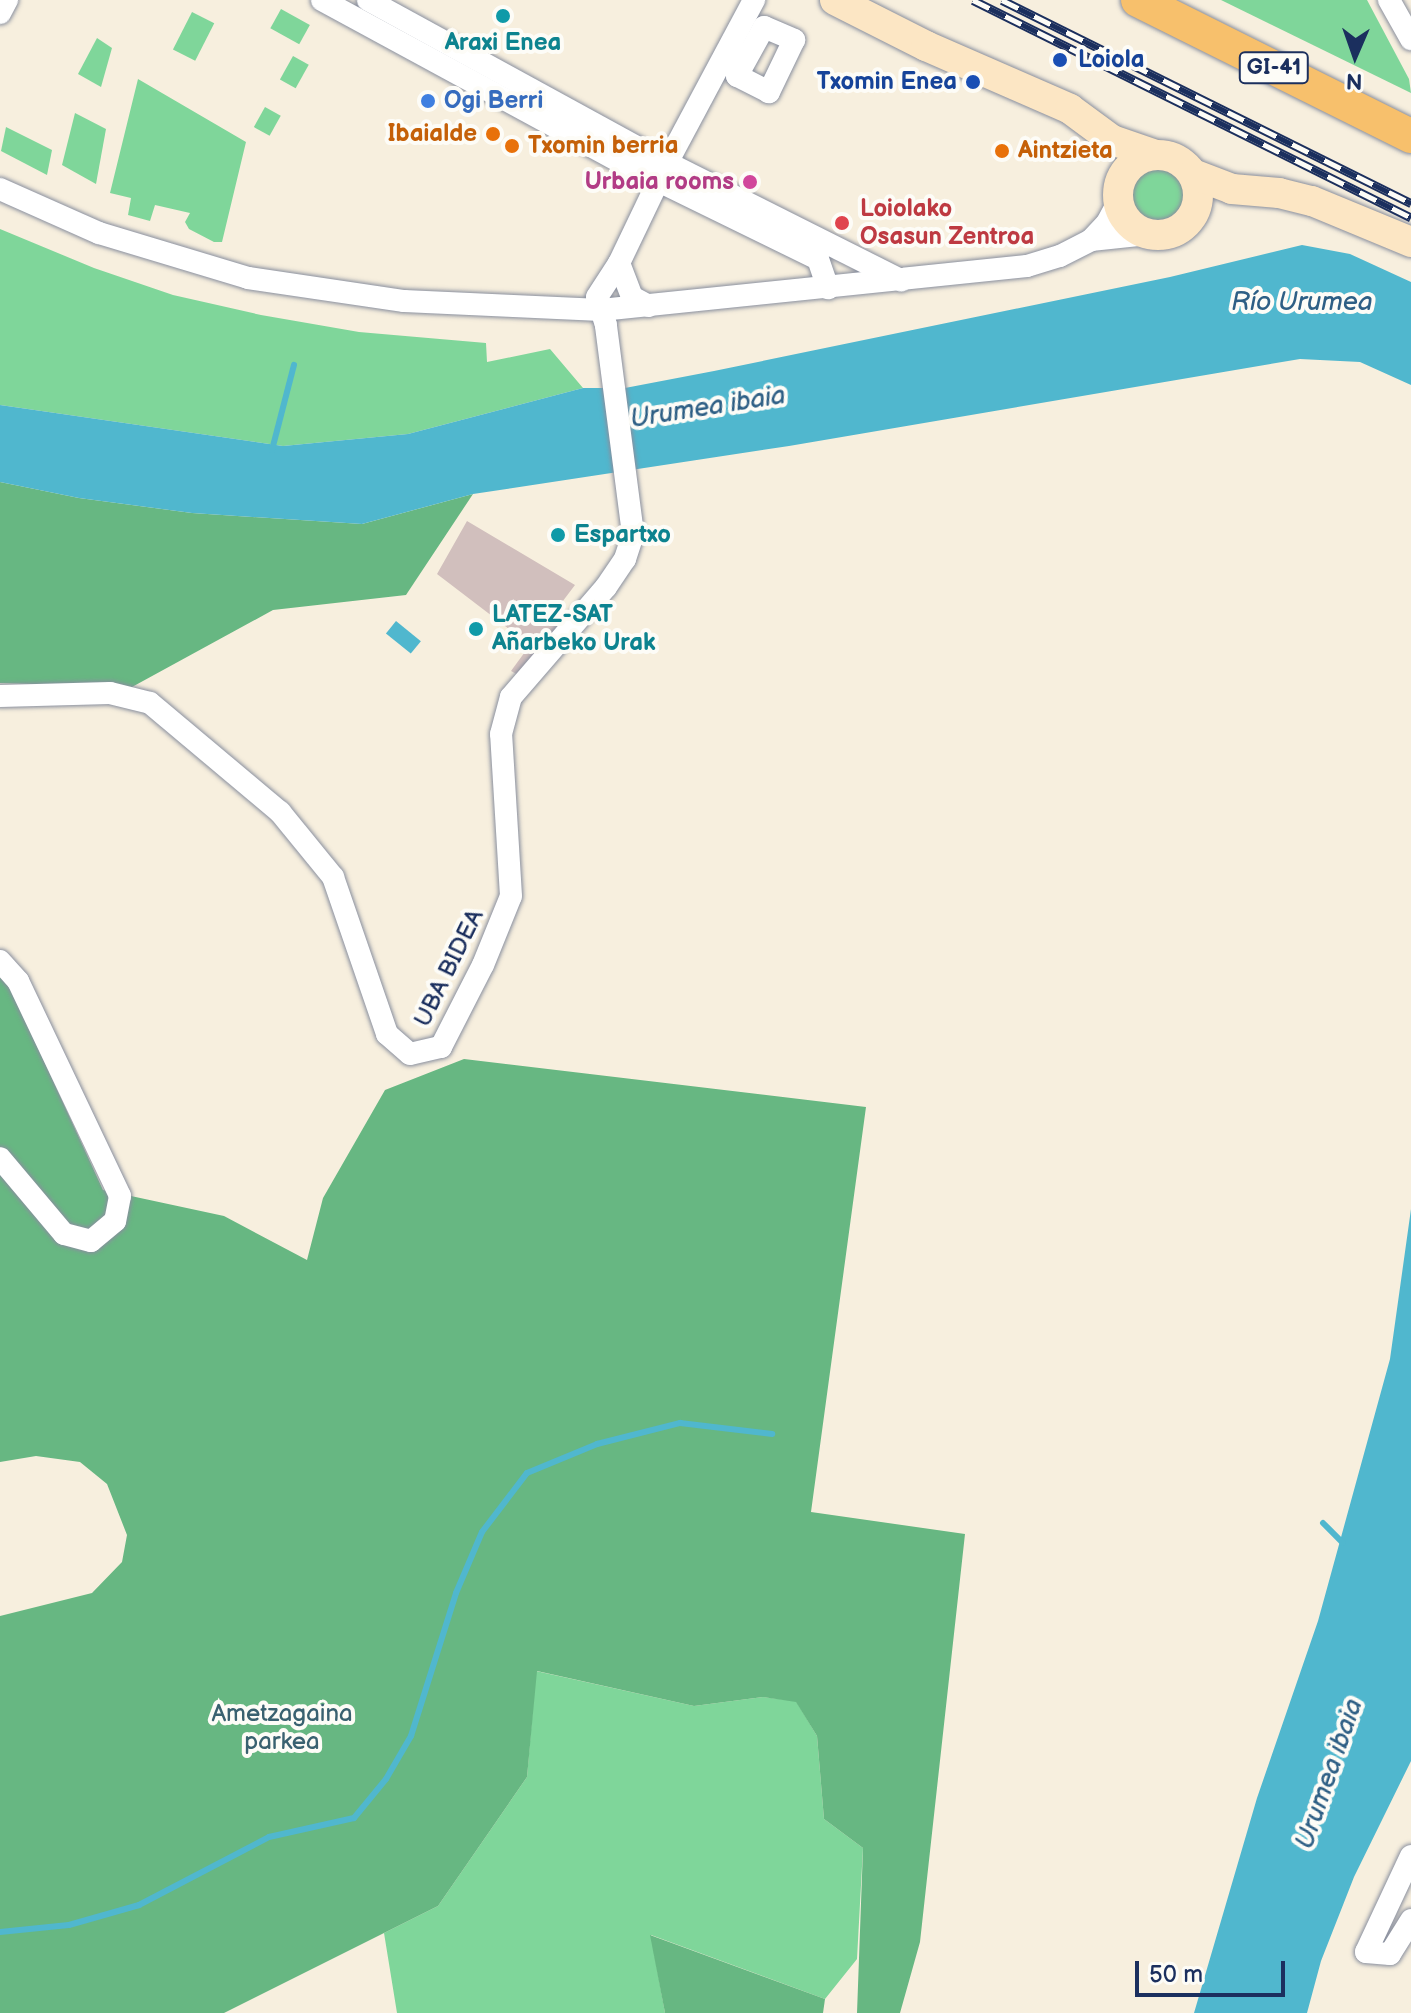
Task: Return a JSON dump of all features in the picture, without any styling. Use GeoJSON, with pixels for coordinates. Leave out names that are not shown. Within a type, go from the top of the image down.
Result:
{"type":"FeatureCollection","features":[{"type":"Feature","properties":{"kind":"main road"},"geometry":{"type":"LineString","coordinates":[[835,0],[926,46],[1059,103],[1100,133],[1125,146],[1180,161],[1193,174],[1245,192],[1279,193],[1312,201],[1411,242]]}},
{"type":"Feature","properties":{"kind":"main road","name":"GI-41"},"geometry":{"type":"LineString","coordinates":[[1138,0],[1411,136]]}},
{"type":"Feature","properties":{"kind":"main road","name":"GI-41"},"geometry":{"type":"LineString","coordinates":[[1189,0],[1411,111]]}},
{"type":"Feature","properties":{"kind":"main road"},"geometry":{"type":"LineString","coordinates":[[1100,133],[1131,225],[1148,234],[1169,234],[1193,214],[1245,192]]}},
{"type":"Feature","properties":{"kind":"main road"},"geometry":{"type":"LineString","coordinates":[[1118,193],[1128,168],[1153,154]]}},
{"type":"Feature","properties":{"kind":"main road"},"geometry":{"type":"LineString","coordinates":[[1193,174],[1199,194],[1193,214]]}},
{"type":"Feature","properties":{"kind":"street"},"geometry":{"type":"LineString","coordinates":[[0,13],[7,0]]}},
{"type":"Feature","properties":{"kind":"street"},"geometry":{"type":"LineString","coordinates":[[322,0],[662,171],[902,281]]}},
{"type":"Feature","properties":{"kind":"street"},"geometry":{"type":"LineString","coordinates":[[368,0],[818,259],[828,288]]}},
{"type":"Feature","properties":{"kind":"street"},"geometry":{"type":"LineString","coordinates":[[601,310],[597,297],[619,263],[662,171],[754,0]]}},
{"type":"Feature","properties":{"kind":"street"},"geometry":{"type":"LineString","coordinates":[[1389,0],[1411,39]]}},
{"type":"Feature","properties":{"kind":"street"},"geometry":{"type":"LineString","coordinates":[[0,189],[99,233],[248,278],[404,301],[601,310],[1027,266],[1060,256],[1091,240],[1107,223],[1118,193]]}},
{"type":"Feature","properties":{"kind":"street"},"geometry":{"type":"LineString","coordinates":[[1091,240],[1148,234]]}},
{"type":"Feature","properties":{"kind":"street"},"geometry":{"type":"LineString","coordinates":[[619,263],[632,297],[649,306]]}},
{"type":"Feature","properties":{"kind":"street","name":"UBA BIDEA"},"geometry":{"type":"LineString","coordinates":[[0,696],[110,693],[150,703],[280,812],[333,877],[387,1034],[410,1054],[441,1047],[483,965],[511,896],[501,734],[511,697],[606,587],[625,559],[633,534],[601,310]]}},
{"type":"Feature","properties":{"kind":"street"},"geometry":{"type":"LineString","coordinates":[[0,961],[18,981],[120,1196],[115,1221],[91,1241],[64,1234],[0,1158]]}},
{"type":"Feature","properties":{"kind":"street"},"geometry":{"type":"LineString","coordinates":[[1411,1856],[1366,1952],[1390,1954],[1411,1920]]}},
{"type":"Feature","properties":{"kind":"shaded area"},"geometry":{"type":"Polygon","coordinates":[[[467,521],[575,585],[550,618],[564,629],[524,678],[511,671],[530,645],[437,574],[467,521]]]}},
{"type":"Feature","properties":{"kind":"green space"},"geometry":{"type":"Polygon","coordinates":[[[1221,0],[1367,0],[1409,79],[1411,93],[1221,0]]]}},
{"type":"Feature","properties":{"kind":"green space"},"geometry":{"type":"Polygon","coordinates":[[[281,9],[310,25],[299,44],[270,28],[281,9]]]}},
{"type":"Feature","properties":{"kind":"green space"},"geometry":{"type":"Polygon","coordinates":[[[192,12],[214,23],[195,61],[173,49],[192,12]]]}},
{"type":"Feature","properties":{"kind":"green space"},"geometry":{"type":"Polygon","coordinates":[[[97,38],[112,48],[101,87],[78,74],[97,38]]]}},
{"type":"Feature","properties":{"kind":"green space"},"geometry":{"type":"Polygon","coordinates":[[[293,56],[309,65],[296,88],[280,80],[293,56]]]}},
{"type":"Feature","properties":{"kind":"green space"},"geometry":{"type":"Polygon","coordinates":[[[138,79],[246,142],[222,242],[214,242],[189,229],[185,222],[190,213],[155,205],[150,221],[128,215],[131,198],[110,193],[138,79]]]}},
{"type":"Feature","properties":{"kind":"green space"},"geometry":{"type":"Polygon","coordinates":[[[265,107],[281,116],[270,136],[254,127],[265,107]]]}},
{"type":"Feature","properties":{"kind":"green space"},"geometry":{"type":"Polygon","coordinates":[[[75,113],[106,129],[96,184],[62,165],[75,113]]]}},
{"type":"Feature","properties":{"kind":"green space"},"geometry":{"type":"Polygon","coordinates":[[[6,127],[52,150],[47,175],[1,151],[6,127]]]}},
{"type":"Feature","properties":{"kind":"green space"},"geometry":{"type":"Polygon","coordinates":[[[1158,166],[1177,174],[1185,193],[1177,212],[1158,220],[1139,212],[1131,193],[1139,174],[1158,166]]]}},
{"type":"Feature","properties":{"kind":"green space"},"geometry":{"type":"Polygon","coordinates":[[[0,229],[94,268],[173,295],[261,315],[359,332],[486,343],[487,362],[550,349],[583,388],[408,434],[283,446],[0,405],[0,229]]]}},
{"type":"Feature","properties":{"kind":"green space"},"geometry":{"type":"Polygon","coordinates":[[[0,482],[79,498],[192,513],[362,524],[473,494],[406,595],[273,610],[132,687],[0,683],[0,482]]]}},
{"type":"Feature","properties":{"kind":"green space","name":"Ametzagaina parkea"},"geometry":{"type":"Polygon","coordinates":[[[0,977],[11,989],[103,1190],[224,1216],[307,1260],[323,1198],[385,1090],[464,1059],[866,1107],[811,1512],[965,1534],[920,1942],[900,2013],[857,2013],[863,1848],[824,1819],[817,1736],[796,1702],[763,1697],[694,1706],[537,1671],[527,1777],[438,1906],[224,2013],[0,2013],[0,1616],[92,1593],[122,1562],[127,1535],[107,1484],[80,1462],[36,1456],[0,1462],[0,977]]]}},
{"type":"Feature","properties":{"kind":"green space"},"geometry":{"type":"Polygon","coordinates":[[[536,1671],[694,1706],[763,1697],[796,1701],[817,1736],[824,1819],[863,1848],[857,1959],[825,1999],[651,1935],[665,2013],[397,2013],[384,1933],[438,1906],[527,1777],[536,1671]]]}},
{"type":"Feature","properties":{"kind":"green space"},"geometry":{"type":"Polygon","coordinates":[[[650,1935],[825,1999],[823,2013],[665,2013],[650,1935]]]}},
{"type":"Feature","properties":{"kind":"water","name":"Río Urumea"},"geometry":{"type":"Polygon","coordinates":[[[1302,245],[1350,254],[1411,282],[1411,385],[1360,362],[1300,359],[789,446],[473,494],[362,524],[192,513],[79,498],[0,482],[0,405],[283,446],[408,434],[583,388],[625,388],[714,371],[1170,277],[1302,245]]]}},
{"type":"Feature","properties":{"kind":"water"},"geometry":{"type":"Polygon","coordinates":[[[396,621],[421,641],[411,654],[386,633],[396,621]]]}},
{"type":"Feature","properties":{"kind":"water","name":"Urumea ibaia"},"geometry":{"type":"Polygon","coordinates":[[[1411,1209],[1411,1761],[1354,1877],[1321,1961],[1307,2013],[1194,2013],[1257,1798],[1318,1621],[1390,1359],[1411,1209]]]}},
{"type":"Feature","properties":{"kind":"waterway"},"geometry":{"type":"LineString","coordinates":[[272,450],[294,365]]}},
{"type":"Feature","properties":{"kind":"waterway"},"geometry":{"type":"LineString","coordinates":[[0,1932],[69,1925],[139,1905],[269,1837],[354,1818],[386,1779],[411,1736],[456,1593],[482,1532],[527,1473],[597,1444],[680,1423],[772,1434]]}},
{"type":"Feature","properties":{"kind":"waterway"},"geometry":{"type":"LineString","coordinates":[[1323,1523],[1343,1543]]}},
{"type":"Feature","properties":{"kind":"railway"},"geometry":{"type":"LineString","coordinates":[[973,0],[1411,217]]}},
{"type":"Feature","properties":{"kind":"railway"},"geometry":{"type":"LineString","coordinates":[[1002,0],[1411,203]]}},
{"type":"Feature","properties":{"kind":"place","name":"Araxi Enea"},"geometry":{"type":"Point","coordinates":[503,16]}},
{"type":"Feature","properties":{"kind":"place","name":"Loiola"},"geometry":{"type":"Point","coordinates":[1060,60]}},
{"type":"Feature","properties":{"kind":"place","name":"Txomin Enea"},"geometry":{"type":"Point","coordinates":[973,82]}},
{"type":"Feature","properties":{"kind":"place","name":"Ogi Berri"},"geometry":{"type":"Point","coordinates":[428,101]}},
{"type":"Feature","properties":{"kind":"place","name":"Ibaialde"},"geometry":{"type":"Point","coordinates":[493,134]}},
{"type":"Feature","properties":{"kind":"place","name":"Txomin berria"},"geometry":{"type":"Point","coordinates":[512,146]}},
{"type":"Feature","properties":{"kind":"place","name":"Aintzieta"},"geometry":{"type":"Point","coordinates":[1002,151]}},
{"type":"Feature","properties":{"kind":"place","name":"Urbaia rooms"},"geometry":{"type":"Point","coordinates":[750,182]}},
{"type":"Feature","properties":{"kind":"place","name":"Loiolako Osasun Zentroa"},"geometry":{"type":"Point","coordinates":[842,223]}},
{"type":"Feature","properties":{"kind":"place","name":"Espartxo"},"geometry":{"type":"Point","coordinates":[558,535]}},
{"type":"Feature","properties":{"kind":"place","name":"LATEZ-SAT Añarbeko Urak"},"geometry":{"type":"Point","coordinates":[476,629]}}]}
